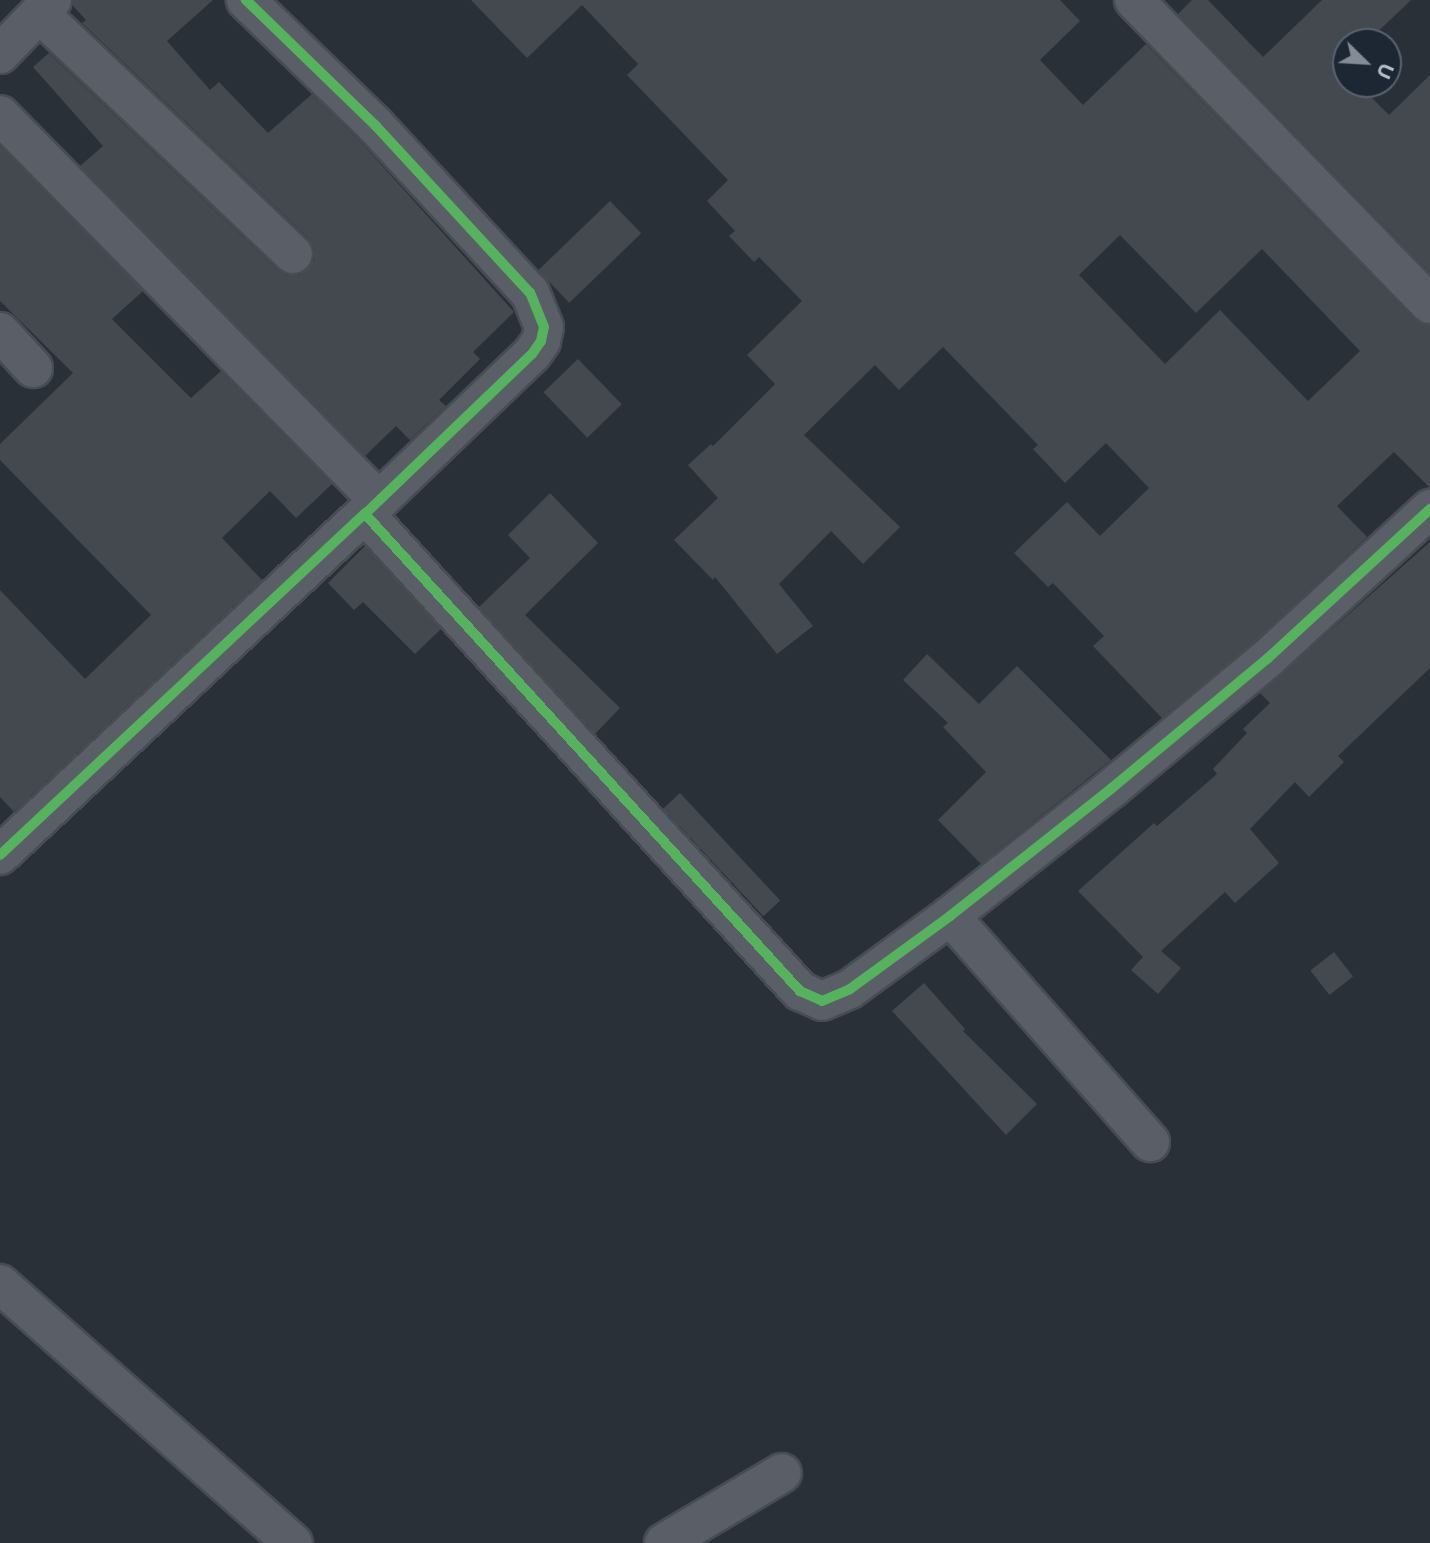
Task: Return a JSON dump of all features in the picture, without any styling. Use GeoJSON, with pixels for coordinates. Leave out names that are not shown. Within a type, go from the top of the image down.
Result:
{"type":"FeatureCollection","features":[{"type":"Feature","properties":{"kind":"street"},"geometry":{"type":"LineString","coordinates":[[0,855],[372,507],[532,354],[541,341],[544,327],[530,293],[376,125],[246,0]]}},
{"type":"Feature","properties":{"kind":"street"},"geometry":{"type":"LineString","coordinates":[[1134,0],[1430,304]]}},
{"type":"Feature","properties":{"kind":"street"},"geometry":{"type":"LineString","coordinates":[[0,54],[46,7],[293,254]]}},
{"type":"Feature","properties":{"kind":"street"},"geometry":{"type":"LineString","coordinates":[[0,114],[372,507],[800,990],[822,1001],[850,989],[950,916],[1112,789],[1267,659],[1430,509]]}},
{"type":"Feature","properties":{"kind":"street"},"geometry":{"type":"LineString","coordinates":[[0,332],[33,368]]}},
{"type":"Feature","properties":{"kind":"street"},"geometry":{"type":"LineString","coordinates":[[950,916],[1150,1142]]}},
{"type":"Feature","properties":{"kind":"street"},"geometry":{"type":"LineString","coordinates":[[0,1284],[293,1543]]}},
{"type":"Feature","properties":{"kind":"street"},"geometry":{"type":"LineString","coordinates":[[664,1543],[782,1473]]}},
{"type":"Feature","properties":{"kind":"building"},"geometry":{"type":"Polygon","coordinates":[[[73,0],[213,0],[167,41],[210,90],[219,82],[268,133],[312,94],[359,140],[514,312],[473,352],[480,359],[439,400],[446,406],[410,440],[396,426],[365,456],[80,166],[103,146],[33,67],[49,53],[278,270],[287,275],[299,275],[308,269],[314,260],[314,248],[308,238],[82,23],[86,20],[73,6],[73,0]]]}},
{"type":"Feature","properties":{"kind":"building"},"geometry":{"type":"Polygon","coordinates":[[[471,0],[1060,0],[1080,21],[1040,60],[1083,105],[1146,44],[1414,319],[1430,325],[1430,488],[1394,452],[1337,506],[1367,537],[1253,643],[1162,718],[1093,646],[1104,636],[1053,583],[1048,587],[1014,553],[1067,502],[1100,536],[1149,488],[1106,443],[1065,483],[1033,449],[1038,445],[943,347],[899,390],[875,365],[804,435],[900,527],[863,564],[831,531],[779,584],[813,626],[777,654],[715,577],[713,580],[674,540],[718,498],[688,465],[711,444],[713,446],[775,384],[747,355],[802,301],[759,257],[754,262],[729,236],[735,231],[707,201],[728,180],[627,75],[638,64],[582,5],[527,58],[471,0]],[[1120,235],[1079,275],[1165,364],[1220,310],[1308,401],[1360,351],[1262,249],[1196,313],[1120,235]]]}},
{"type":"Feature","properties":{"kind":"building"},"geometry":{"type":"Polygon","coordinates":[[[1192,0],[1208,0],[1263,57],[1322,0],[1411,0],[1382,28],[1332,28],[1332,98],[1372,98],[1389,115],[1430,75],[1430,273],[1178,14],[1192,0]]]}},
{"type":"Feature","properties":{"kind":"building"},"geometry":{"type":"Polygon","coordinates":[[[0,146],[143,291],[112,319],[191,398],[221,371],[332,484],[296,518],[270,491],[222,538],[262,580],[14,812],[0,797],[0,590],[85,679],[151,615],[0,460],[0,444],[73,373],[0,301],[0,146]]]}},
{"type":"Feature","properties":{"kind":"building"},"geometry":{"type":"Polygon","coordinates":[[[610,201],[641,233],[569,303],[538,270],[610,201]]]}},
{"type":"Feature","properties":{"kind":"building"},"geometry":{"type":"Polygon","coordinates":[[[578,359],[622,404],[587,438],[543,392],[578,359]]]}},
{"type":"Feature","properties":{"kind":"building"},"geometry":{"type":"Polygon","coordinates":[[[550,493],[598,543],[525,615],[620,708],[595,734],[479,607],[530,558],[508,535],[550,493]]]}},
{"type":"Feature","properties":{"kind":"building"},"geometry":{"type":"Polygon","coordinates":[[[1430,542],[1430,668],[1338,756],[1344,762],[1309,797],[1295,782],[1250,829],[1279,863],[1235,903],[1225,892],[1161,951],[1181,968],[1158,994],[1131,970],[1143,957],[1078,891],[1154,823],[1157,826],[1217,774],[1213,769],[1247,733],[1243,729],[1270,703],[1260,693],[1430,542]]]}},
{"type":"Feature","properties":{"kind":"building"},"geometry":{"type":"Polygon","coordinates":[[[365,546],[441,629],[415,654],[363,602],[354,610],[328,583],[365,546]]]}},
{"type":"Feature","properties":{"kind":"building"},"geometry":{"type":"Polygon","coordinates":[[[927,654],[979,704],[1017,666],[1111,760],[981,864],[938,820],[986,772],[943,727],[948,723],[903,680],[927,654]]]}},
{"type":"Feature","properties":{"kind":"building"},"geometry":{"type":"Polygon","coordinates":[[[680,793],[780,901],[763,916],[663,809],[680,793]]]}},
{"type":"Feature","properties":{"kind":"building"},"geometry":{"type":"Polygon","coordinates":[[[1334,952],[1353,976],[1329,995],[1310,970],[1334,952]]]}},
{"type":"Feature","properties":{"kind":"building"},"geometry":{"type":"Polygon","coordinates":[[[924,983],[965,1029],[963,1031],[1037,1104],[1006,1135],[892,1011],[924,983]]]}},
{"type":"Feature","properties":{"kind":"cycle path"},"geometry":{"type":"LineString","coordinates":[[0,855],[365,514],[532,354],[541,341],[544,327],[530,293],[375,125],[246,0]]}},
{"type":"Feature","properties":{"kind":"cycle path"},"geometry":{"type":"LineString","coordinates":[[365,514],[800,991],[822,1001],[850,989],[950,916],[1112,788],[1267,659],[1430,509]]}}]}
